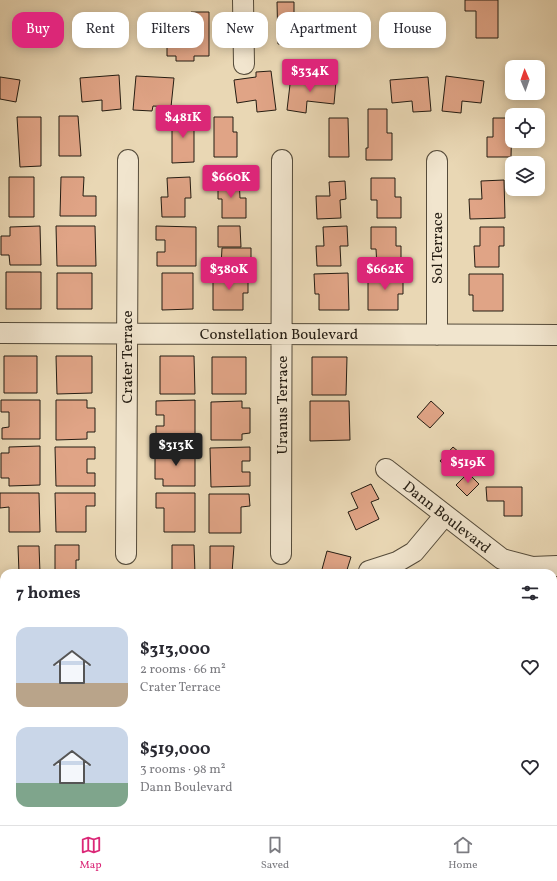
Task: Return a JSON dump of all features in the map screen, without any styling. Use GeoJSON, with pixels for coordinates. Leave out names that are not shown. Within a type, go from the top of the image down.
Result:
{"type":"FeatureCollection","features":[{"type":"Feature","properties":{"kind":"street"},"geometry":{"type":"LineString","coordinates":[[243,0],[244,64]]}},
{"type":"Feature","properties":{"kind":"street","name":"Crater Terrace"},"geometry":{"type":"LineString","coordinates":[[126,554],[128,160]]}},
{"type":"Feature","properties":{"kind":"street","name":"Uranus Terrace"},"geometry":{"type":"LineString","coordinates":[[281,554],[282,160]]}},
{"type":"Feature","properties":{"kind":"street","name":"Sol Terrace"},"geometry":{"type":"LineString","coordinates":[[437,161],[437,335]]}},
{"type":"Feature","properties":{"kind":"street","name":"Constellation Boulevard"},"geometry":{"type":"LineString","coordinates":[[0,333],[557,335]]}},
{"type":"Feature","properties":{"kind":"street","name":"Dann Boulevard"},"geometry":{"type":"LineString","coordinates":[[386,470],[502,559],[532,567],[557,566]]}},
{"type":"Feature","properties":{"kind":"street"},"geometry":{"type":"LineString","coordinates":[[375,569],[397,562],[414,552],[445,515]]}},
{"type":"Feature","properties":{"kind":"building"},"geometry":{"type":"Polygon","coordinates":[[[465,0],[498,0],[498,38],[476,38],[476,11],[465,11],[465,0]]]}},
{"type":"Feature","properties":{"kind":"building"},"geometry":{"type":"Polygon","coordinates":[[[277,2],[294,2],[294,12],[277,12],[277,2]]]}},
{"type":"Feature","properties":{"kind":"building"},"geometry":{"type":"Polygon","coordinates":[[[204,12],[209,12],[209,56],[194,56],[194,61],[176,61],[176,56],[167,56],[167,48],[204,48],[204,12]]]}},
{"type":"Feature","properties":{"kind":"building"},"geometry":{"type":"Polygon","coordinates":[[[271,71],[276,110],[257,112],[256,100],[237,103],[234,80],[256,77],[256,72],[271,71]]]}},
{"type":"Feature","properties":{"kind":"building"},"geometry":{"type":"Polygon","coordinates":[[[119,75],[121,109],[102,111],[102,100],[82,102],[80,78],[119,75]]]}},
{"type":"Feature","properties":{"kind":"building"},"geometry":{"type":"Polygon","coordinates":[[[136,76],[174,78],[171,107],[153,106],[152,111],[133,110],[136,76]]]}},
{"type":"Feature","properties":{"kind":"building"},"geometry":{"type":"Polygon","coordinates":[[[291,76],[336,81],[334,104],[307,101],[306,113],[287,110],[291,76]]]}},
{"type":"Feature","properties":{"kind":"building"},"geometry":{"type":"Polygon","coordinates":[[[446,76],[484,81],[481,103],[462,101],[461,113],[442,111],[446,76]]]}},
{"type":"Feature","properties":{"kind":"building"},"geometry":{"type":"Polygon","coordinates":[[[0,77],[20,80],[16,102],[0,99],[0,77]]]}},
{"type":"Feature","properties":{"kind":"building"},"geometry":{"type":"Polygon","coordinates":[[[428,77],[431,111],[413,112],[412,101],[392,103],[390,80],[428,77]]]}},
{"type":"Feature","properties":{"kind":"building"},"geometry":{"type":"Polygon","coordinates":[[[368,109],[387,109],[387,133],[392,133],[392,160],[366,160],[366,148],[368,148],[368,109]]]}},
{"type":"Feature","properties":{"kind":"building"},"geometry":{"type":"Polygon","coordinates":[[[59,116],[78,116],[81,156],[59,156],[59,116]]]}},
{"type":"Feature","properties":{"kind":"building"},"geometry":{"type":"Polygon","coordinates":[[[172,116],[194,116],[194,162],[172,163],[172,116]]]}},
{"type":"Feature","properties":{"kind":"building"},"geometry":{"type":"Polygon","coordinates":[[[17,117],[41,117],[41,166],[20,167],[17,117]]]}},
{"type":"Feature","properties":{"kind":"building"},"geometry":{"type":"Polygon","coordinates":[[[214,117],[233,117],[233,132],[237,132],[237,157],[214,157],[214,117]]]}},
{"type":"Feature","properties":{"kind":"building"},"geometry":{"type":"Polygon","coordinates":[[[329,118],[348,118],[349,157],[329,157],[329,118]]]}},
{"type":"Feature","properties":{"kind":"building"},"geometry":{"type":"Polygon","coordinates":[[[493,118],[505,118],[505,148],[511,148],[511,156],[487,157],[487,137],[493,137],[493,118]]]}},
{"type":"Feature","properties":{"kind":"building"},"geometry":{"type":"Polygon","coordinates":[[[9,177],[34,177],[34,217],[9,217],[9,177]]]}},
{"type":"Feature","properties":{"kind":"building"},"geometry":{"type":"Polygon","coordinates":[[[61,177],[84,177],[83,196],[96,196],[96,216],[60,216],[61,177]]]}},
{"type":"Feature","properties":{"kind":"building"},"geometry":{"type":"Polygon","coordinates":[[[190,177],[191,198],[185,198],[185,217],[162,217],[161,197],[168,197],[167,178],[190,177]]]}},
{"type":"Feature","properties":{"kind":"building"},"geometry":{"type":"Polygon","coordinates":[[[218,178],[239,178],[240,198],[246,198],[246,218],[222,218],[222,199],[218,199],[218,178]]]}},
{"type":"Feature","properties":{"kind":"building"},"geometry":{"type":"Polygon","coordinates":[[[371,178],[395,178],[395,197],[401,197],[401,218],[377,218],[377,200],[371,200],[371,178]]]}},
{"type":"Feature","properties":{"kind":"building"},"geometry":{"type":"Polygon","coordinates":[[[504,180],[505,218],[470,219],[469,199],[482,199],[481,181],[504,180]]]}},
{"type":"Feature","properties":{"kind":"building"},"geometry":{"type":"Polygon","coordinates":[[[345,181],[346,199],[340,200],[341,218],[317,219],[316,196],[330,196],[329,182],[345,181]]]}},
{"type":"Feature","properties":{"kind":"building"},"geometry":{"type":"Polygon","coordinates":[[[40,226],[41,265],[10,265],[9,255],[1,255],[1,236],[10,236],[10,227],[40,226]]]}},
{"type":"Feature","properties":{"kind":"building"},"geometry":{"type":"Polygon","coordinates":[[[56,226],[95,226],[96,266],[57,266],[56,226]]]}},
{"type":"Feature","properties":{"kind":"building"},"geometry":{"type":"Polygon","coordinates":[[[156,226],[196,227],[196,266],[157,266],[157,252],[165,252],[165,240],[156,240],[156,226]]]}},
{"type":"Feature","properties":{"kind":"building"},"geometry":{"type":"Polygon","coordinates":[[[218,226],[240,226],[241,247],[218,247],[218,226]]]}},
{"type":"Feature","properties":{"kind":"building"},"geometry":{"type":"Polygon","coordinates":[[[347,226],[348,246],[340,246],[341,266],[317,266],[316,246],[324,246],[323,227],[347,226]]]}},
{"type":"Feature","properties":{"kind":"building"},"geometry":{"type":"Polygon","coordinates":[[[371,227],[396,227],[396,246],[401,246],[401,267],[377,267],[376,249],[371,249],[371,227]]]}},
{"type":"Feature","properties":{"kind":"building"},"geometry":{"type":"Polygon","coordinates":[[[480,227],[504,227],[504,246],[499,246],[499,267],[475,267],[474,246],[480,246],[480,227]]]}},
{"type":"Feature","properties":{"kind":"building"},"geometry":{"type":"Polygon","coordinates":[[[222,248],[251,248],[251,266],[221,266],[222,248]]]}},
{"type":"Feature","properties":{"kind":"building"},"geometry":{"type":"Polygon","coordinates":[[[6,272],[41,272],[41,309],[6,309],[6,272]]]}},
{"type":"Feature","properties":{"kind":"building"},"geometry":{"type":"Polygon","coordinates":[[[57,273],[92,273],[92,309],[57,309],[57,273]]]}},
{"type":"Feature","properties":{"kind":"building"},"geometry":{"type":"Polygon","coordinates":[[[162,273],[193,273],[193,309],[162,310],[162,273]]]}},
{"type":"Feature","properties":{"kind":"building"},"geometry":{"type":"Polygon","coordinates":[[[213,273],[248,273],[248,293],[243,293],[243,310],[213,310],[213,273]]]}},
{"type":"Feature","properties":{"kind":"building"},"geometry":{"type":"Polygon","coordinates":[[[348,273],[349,310],[319,310],[319,294],[315,294],[314,274],[348,273]]]}},
{"type":"Feature","properties":{"kind":"building"},"geometry":{"type":"Polygon","coordinates":[[[368,273],[403,273],[403,294],[398,294],[398,310],[368,310],[368,273]]]}},
{"type":"Feature","properties":{"kind":"building"},"geometry":{"type":"Polygon","coordinates":[[[469,274],[503,274],[503,311],[473,311],[473,295],[469,295],[469,274]]]}},
{"type":"Feature","properties":{"kind":"building"},"geometry":{"type":"Polygon","coordinates":[[[4,356],[37,356],[37,393],[4,393],[4,356]]]}},
{"type":"Feature","properties":{"kind":"building"},"geometry":{"type":"Polygon","coordinates":[[[56,356],[92,356],[92,393],[57,394],[56,356]]]}},
{"type":"Feature","properties":{"kind":"building"},"geometry":{"type":"Polygon","coordinates":[[[160,356],[194,356],[195,394],[160,394],[160,356]]]}},
{"type":"Feature","properties":{"kind":"building"},"geometry":{"type":"Polygon","coordinates":[[[212,357],[246,357],[246,394],[212,394],[212,357]]]}},
{"type":"Feature","properties":{"kind":"building"},"geometry":{"type":"Polygon","coordinates":[[[312,357],[347,357],[346,395],[312,395],[312,357]]]}},
{"type":"Feature","properties":{"kind":"building"},"geometry":{"type":"Polygon","coordinates":[[[1,400],[40,400],[40,439],[2,439],[2,428],[9,427],[9,412],[1,412],[1,400]]]}},
{"type":"Feature","properties":{"kind":"building"},"geometry":{"type":"Polygon","coordinates":[[[56,400],[87,400],[87,408],[95,408],[95,432],[87,432],[87,439],[56,440],[56,400]]]}},
{"type":"Feature","properties":{"kind":"building"},"geometry":{"type":"Polygon","coordinates":[[[195,400],[195,443],[156,443],[156,426],[164,426],[164,415],[156,415],[156,401],[195,400]]]}},
{"type":"Feature","properties":{"kind":"building"},"geometry":{"type":"Polygon","coordinates":[[[242,401],[242,408],[250,408],[250,433],[242,434],[242,440],[211,440],[211,402],[242,401]]]}},
{"type":"Feature","properties":{"kind":"building"},"geometry":{"type":"Polygon","coordinates":[[[310,401],[349,401],[350,440],[310,441],[310,401]]]}},
{"type":"Feature","properties":{"kind":"building"},"geometry":{"type":"Polygon","coordinates":[[[431,401],[444,413],[430,428],[417,417],[431,401]]]}},
{"type":"Feature","properties":{"kind":"building"},"geometry":{"type":"Polygon","coordinates":[[[40,446],[40,485],[9,486],[9,478],[1,478],[1,453],[9,453],[9,447],[40,446]]]}},
{"type":"Feature","properties":{"kind":"building"},"geometry":{"type":"Polygon","coordinates":[[[55,447],[95,447],[95,459],[87,459],[87,473],[95,473],[95,486],[56,486],[55,447]]]}},
{"type":"Feature","properties":{"kind":"building"},"geometry":{"type":"Polygon","coordinates":[[[165,447],[195,447],[195,486],[163,486],[163,479],[155,479],[155,455],[165,454],[165,447]]]}},
{"type":"Feature","properties":{"kind":"building"},"geometry":{"type":"Polygon","coordinates":[[[250,447],[250,461],[242,461],[242,472],[250,472],[250,486],[211,487],[210,448],[250,447]]]}},
{"type":"Feature","properties":{"kind":"building"},"geometry":{"type":"Polygon","coordinates":[[[453,447],[467,459],[455,474],[440,461],[453,447]]]}},
{"type":"Feature","properties":{"kind":"building"},"geometry":{"type":"Polygon","coordinates":[[[468,473],[479,484],[467,496],[456,485],[468,473]]]}},
{"type":"Feature","properties":{"kind":"building"},"geometry":{"type":"Polygon","coordinates":[[[371,484],[379,499],[371,502],[379,519],[356,530],[348,512],[358,508],[351,493],[371,484]]]}},
{"type":"Feature","properties":{"kind":"building"},"geometry":{"type":"Polygon","coordinates":[[[486,487],[522,487],[522,516],[504,516],[504,501],[487,501],[486,487]]]}},
{"type":"Feature","properties":{"kind":"building"},"geometry":{"type":"Polygon","coordinates":[[[0,493],[39,493],[40,532],[9,532],[9,507],[0,508],[0,493]]]}},
{"type":"Feature","properties":{"kind":"building"},"geometry":{"type":"Polygon","coordinates":[[[55,493],[95,493],[95,506],[86,506],[86,532],[56,532],[55,493]]]}},
{"type":"Feature","properties":{"kind":"building"},"geometry":{"type":"Polygon","coordinates":[[[156,493],[195,493],[195,532],[164,532],[164,508],[156,508],[156,493]]]}},
{"type":"Feature","properties":{"kind":"building"},"geometry":{"type":"Polygon","coordinates":[[[209,494],[249,494],[250,506],[241,507],[241,533],[209,533],[209,494]]]}},
{"type":"Feature","properties":{"kind":"building"},"geometry":{"type":"Polygon","coordinates":[[[55,545],[79,545],[79,560],[76,560],[76,569],[55,569],[55,545]]]}},
{"type":"Feature","properties":{"kind":"building"},"geometry":{"type":"Polygon","coordinates":[[[172,545],[194,545],[195,569],[172,569],[172,545]]]}},
{"type":"Feature","properties":{"kind":"building"},"geometry":{"type":"Polygon","coordinates":[[[18,546],[39,546],[40,569],[19,569],[18,546]]]}},
{"type":"Feature","properties":{"kind":"building"},"geometry":{"type":"Polygon","coordinates":[[[210,546],[234,546],[232,569],[210,569],[210,546]]]}},
{"type":"Feature","properties":{"kind":"building"},"geometry":{"type":"Polygon","coordinates":[[[327,551],[351,557],[347,569],[322,569],[327,551]]]}}]}
